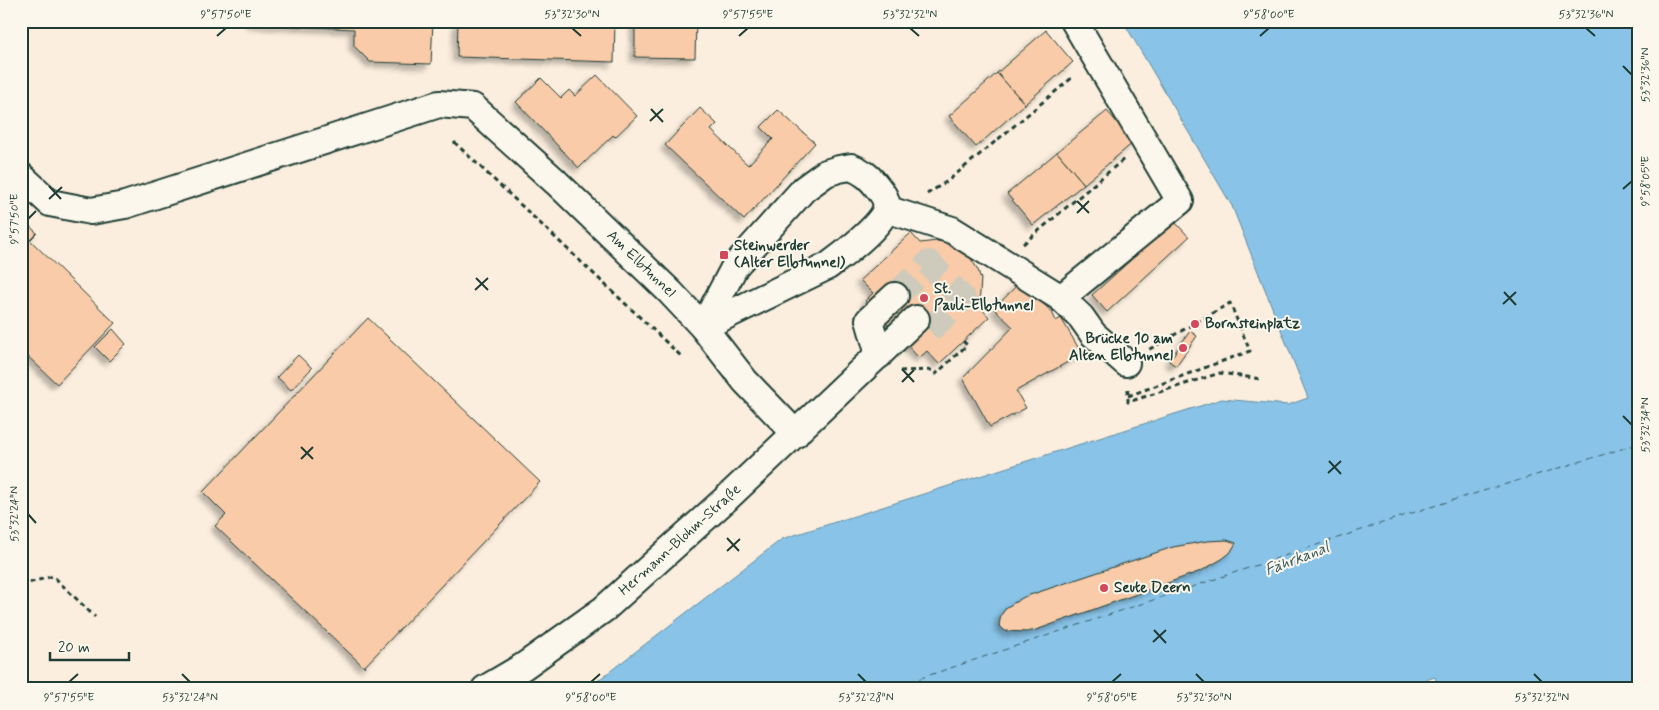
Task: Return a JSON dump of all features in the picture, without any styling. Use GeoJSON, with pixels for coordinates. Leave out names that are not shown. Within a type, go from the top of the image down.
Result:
{"type":"FeatureCollection","features":[{"type":"Feature","properties":{"kind":"street"},"geometry":{"type":"LineString","coordinates":[[1061,298],[1180,201],[1074,21]]}},
{"type":"Feature","properties":{"kind":"street","name":"Am Elbtunnel"},"geometry":{"type":"LineString","coordinates":[[21,176],[50,203],[91,211],[125,204],[439,104],[473,107],[556,182],[670,292],[703,327],[745,382],[796,434]]}},
{"type":"Feature","properties":{"kind":"street"},"geometry":{"type":"LineString","coordinates":[[703,327],[734,266],[804,189],[826,174],[851,167],[862,171],[874,182],[884,194],[886,204],[897,212],[952,230],[1061,298],[1081,317],[1093,334],[1126,362]]}},
{"type":"Feature","properties":{"kind":"street"},"geometry":{"type":"LineString","coordinates":[[703,327],[828,266],[880,221],[897,212]]}},
{"type":"Feature","properties":{"kind":"street"},"geometry":{"type":"LineString","coordinates":[[859,372],[879,355],[902,354],[911,314],[869,320],[879,355]]}},
{"type":"Feature","properties":{"kind":"street","name":"Hermann-Blohm-Straße"},"geometry":{"type":"LineString","coordinates":[[485,689],[524,666],[604,609],[796,434],[859,372]]}},
{"type":"Feature","properties":{"kind":"path"},"geometry":{"type":"LineString","coordinates":[[897,212],[949,180],[1072,77]]}},
{"type":"Feature","properties":{"kind":"path"},"geometry":{"type":"LineString","coordinates":[[454,142],[683,358]]}},
{"type":"Feature","properties":{"kind":"path"},"geometry":{"type":"LineString","coordinates":[[1002,261],[1145,142]]}},
{"type":"Feature","properties":{"kind":"path"},"geometry":{"type":"LineString","coordinates":[[1128,396],[1250,351],[1230,303],[1126,362],[1128,402],[1220,372],[1261,378]]}},
{"type":"Feature","properties":{"kind":"path"},"geometry":{"type":"LineString","coordinates":[[859,372],[933,370],[936,374],[966,345],[963,341]]}},
{"type":"Feature","properties":{"kind":"path"},"geometry":{"type":"LineString","coordinates":[[21,586],[53,576],[95,617]]}},
{"type":"Feature","properties":{"kind":"path"},"geometry":{"type":"LineString","coordinates":[[21,682],[55,689]]}},
{"type":"Feature","properties":{"kind":"water","name":"Fährkanal"},"geometry":{"type":"Polygon","coordinates":[[[1123,21],[1638,21],[1638,689],[1439,689],[1435,677],[1399,689],[587,689],[782,539],[1222,399],[1288,405],[1308,398],[1232,206],[1123,21]]]}},
{"type":"Feature","properties":{"kind":"building"},"geometry":{"type":"Polygon","coordinates":[[[251,21],[433,21],[431,64],[370,62],[354,46],[354,29],[251,24],[251,21]]]}},
{"type":"Feature","properties":{"kind":"building"},"geometry":{"type":"Polygon","coordinates":[[[458,21],[615,21],[614,62],[457,57],[458,21]]]}},
{"type":"Feature","properties":{"kind":"building"},"geometry":{"type":"Polygon","coordinates":[[[635,21],[696,21],[695,58],[635,57],[635,21]]]}},
{"type":"Feature","properties":{"kind":"building"},"geometry":{"type":"Polygon","coordinates":[[[1046,30],[1073,62],[1025,104],[997,73],[1046,30]]]}},
{"type":"Feature","properties":{"kind":"building"},"geometry":{"type":"Polygon","coordinates":[[[997,73],[1025,104],[976,147],[949,116],[997,73]]]}},
{"type":"Feature","properties":{"kind":"building"},"geometry":{"type":"Polygon","coordinates":[[[597,75],[637,116],[615,137],[613,135],[579,168],[516,102],[541,78],[561,98],[569,90],[575,96],[597,75]]]}},
{"type":"Feature","properties":{"kind":"building"},"geometry":{"type":"Polygon","coordinates":[[[700,108],[717,124],[711,130],[748,165],[773,139],[761,127],[778,110],[815,143],[744,220],[665,145],[700,108]]]}},
{"type":"Feature","properties":{"kind":"building"},"geometry":{"type":"Polygon","coordinates":[[[1107,111],[1134,142],[1084,184],[1057,152],[1107,111]]]}},
{"type":"Feature","properties":{"kind":"building"},"geometry":{"type":"Polygon","coordinates":[[[1057,152],[1084,184],[1033,225],[1007,194],[1057,152]]]}},
{"type":"Feature","properties":{"kind":"building"},"geometry":{"type":"Polygon","coordinates":[[[22,219],[37,233],[30,240],[115,323],[57,384],[21,350],[22,219]]]}},
{"type":"Feature","properties":{"kind":"building"},"geometry":{"type":"Polygon","coordinates":[[[1174,221],[1189,237],[1107,312],[1092,295],[1174,221]]]}},
{"type":"Feature","properties":{"kind":"building","name":"St. Pauli-Elbtunnel"},"geometry":{"type":"Polygon","coordinates":[[[911,233],[920,243],[937,241],[949,243],[964,252],[970,257],[981,279],[979,306],[989,317],[939,364],[927,351],[919,358],[865,301],[873,293],[860,280],[911,233]]]}},
{"type":"Feature","properties":{"kind":"building"},"geometry":{"type":"Polygon","coordinates":[[[1020,282],[1052,312],[1056,321],[1061,318],[1082,354],[1016,391],[1026,408],[990,427],[963,378],[1013,327],[994,309],[1020,282]]]}},
{"type":"Feature","properties":{"kind":"building"},"geometry":{"type":"Polygon","coordinates":[[[368,318],[540,482],[364,667],[215,526],[226,515],[203,492],[368,318]]]}},
{"type":"Feature","properties":{"kind":"building"},"geometry":{"type":"Polygon","coordinates":[[[113,329],[126,344],[109,361],[95,347],[113,329]]]}},
{"type":"Feature","properties":{"kind":"building","name":"Brücke 10 am Alten Elbtunnel"},"geometry":{"type":"Polygon","coordinates":[[[1190,331],[1197,336],[1176,366],[1169,361],[1190,331]]]}},
{"type":"Feature","properties":{"kind":"building"},"geometry":{"type":"Polygon","coordinates":[[[298,355],[312,368],[291,390],[277,377],[298,355]]]}},
{"type":"Feature","properties":{"kind":"building","name":"Seute Deern"},"geometry":{"type":"Polygon","coordinates":[[[1227,540],[1236,543],[1230,553],[1201,571],[1036,630],[1027,632],[1005,631],[999,625],[1001,615],[1007,607],[1024,597],[1173,547],[1207,541],[1227,540]]]}},
{"type":"Feature","properties":{"kind":"ferry route"},"geometry":{"type":"LineString","coordinates":[[888,689],[1424,509],[1638,444]]}},
{"type":"Feature","properties":{"kind":"tunnel"},"geometry":{"type":"LineString","coordinates":[[895,296],[929,263],[963,299],[927,332]]}},
{"type":"Feature","properties":{"kind":"place","name":"Steinwerder (Alter Elbtunnel)"},"geometry":{"type":"Point","coordinates":[724,255]}},
{"type":"Feature","properties":{"kind":"place","name":"St. Pauli-Elbtunnel"},"geometry":{"type":"Point","coordinates":[924,298]}},
{"type":"Feature","properties":{"kind":"place","name":"Bornsteinplatz"},"geometry":{"type":"Point","coordinates":[1195,324]}},
{"type":"Feature","properties":{"kind":"place","name":"Brücke 10 am Alten Elbtunnel"},"geometry":{"type":"Point","coordinates":[1183,348]}},
{"type":"Feature","properties":{"kind":"place","name":"Seute Deern"},"geometry":{"type":"Point","coordinates":[1104,588]}}]}
